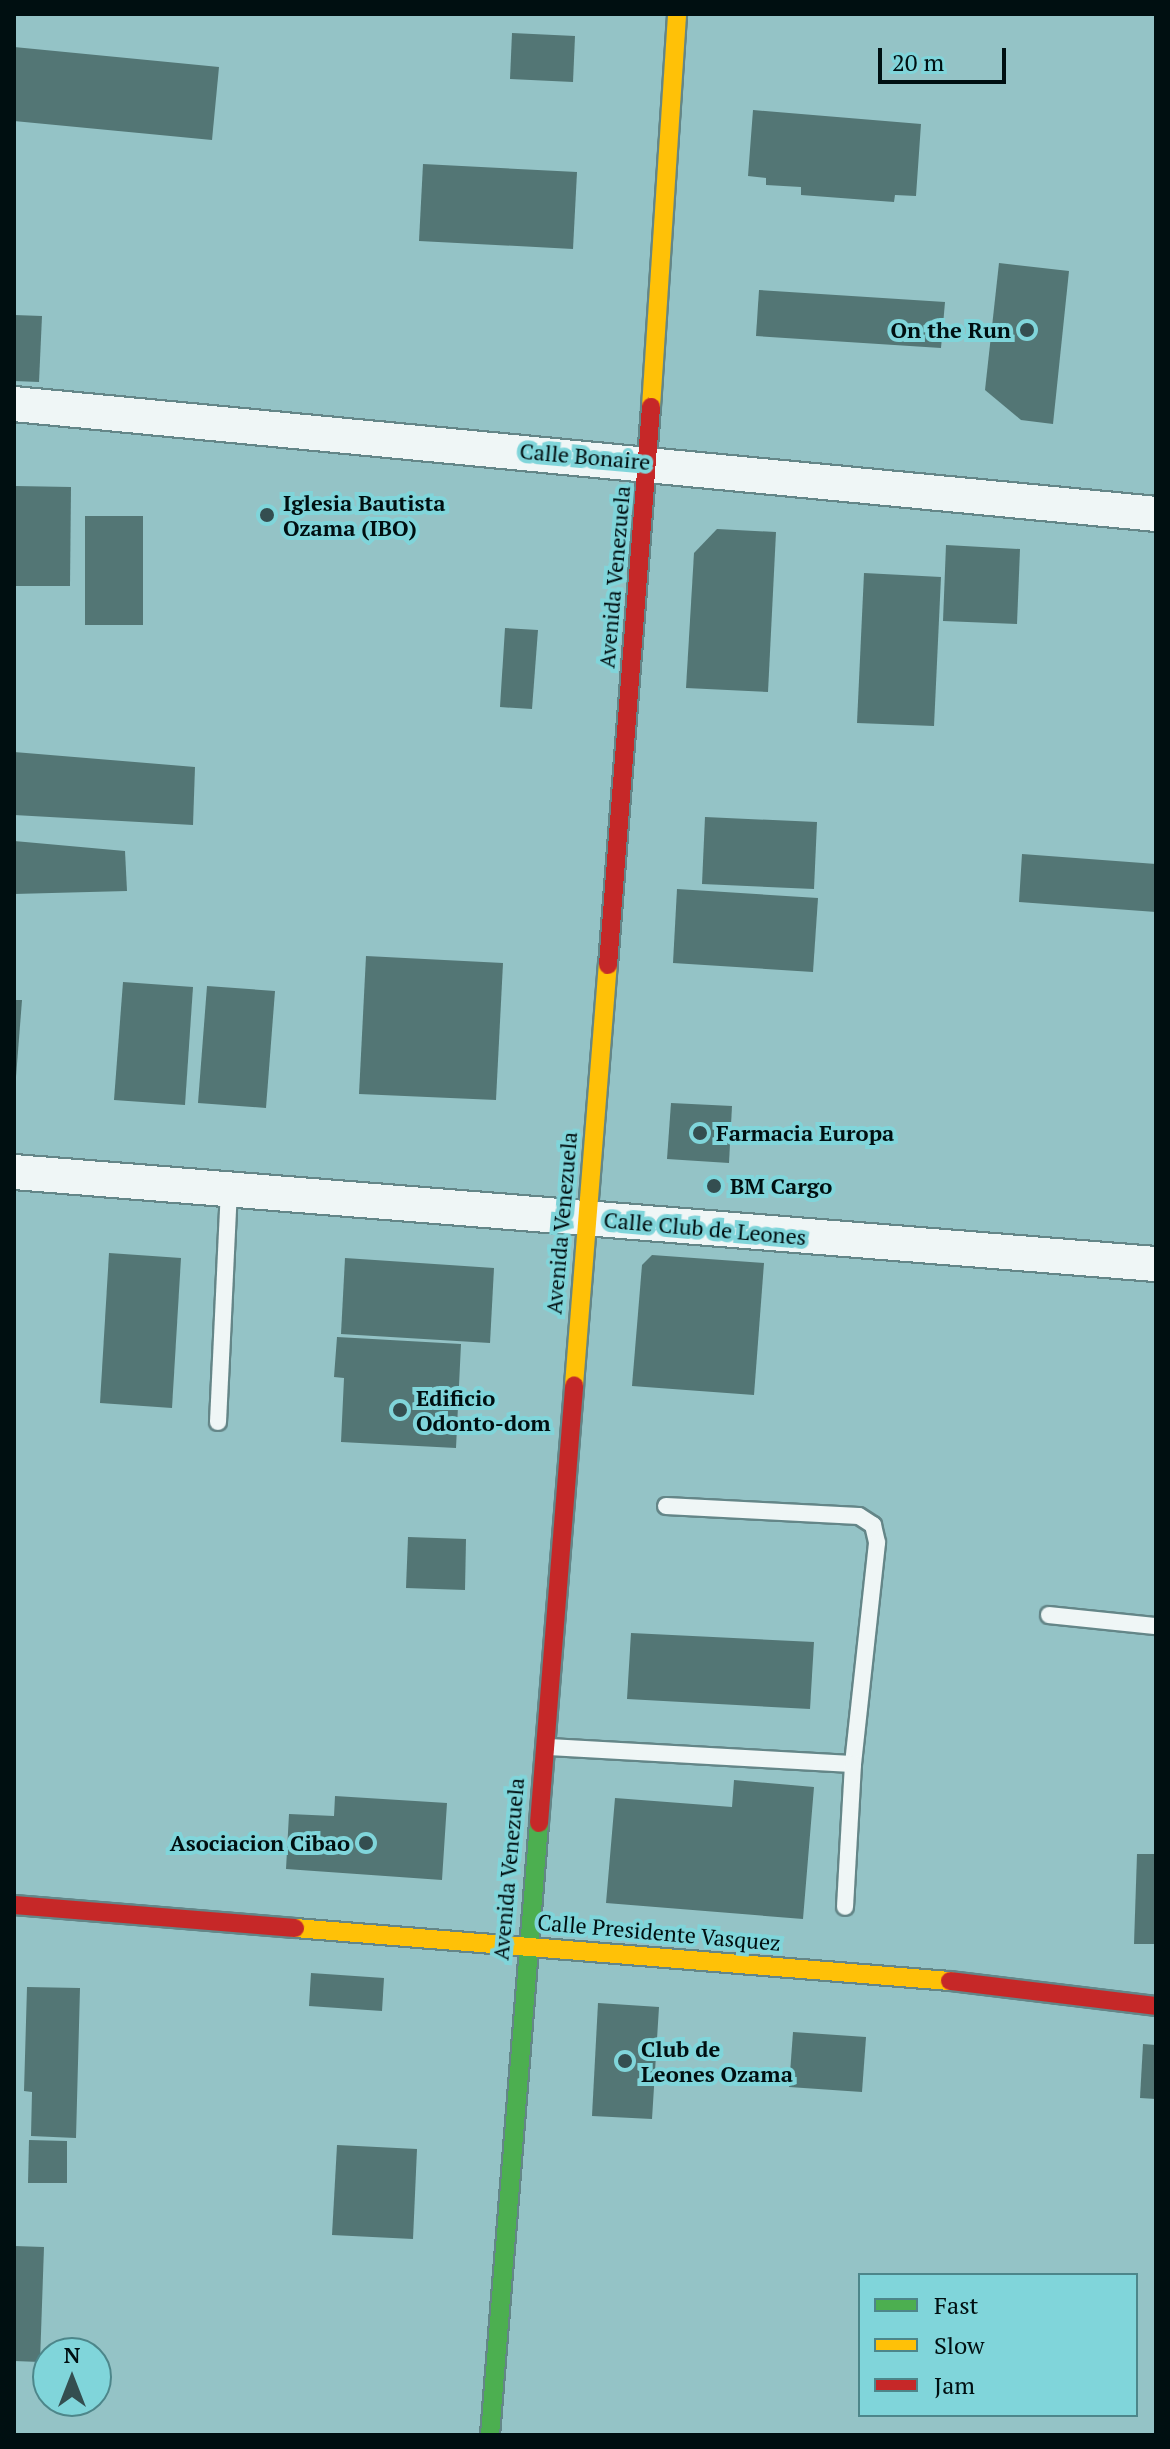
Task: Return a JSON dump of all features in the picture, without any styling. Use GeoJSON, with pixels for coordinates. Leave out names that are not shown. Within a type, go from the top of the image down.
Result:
{"type":"FeatureCollection","features":[{"type":"Feature","properties":{"kind":"main road","name":"Avenida Venezuela"},"geometry":{"type":"LineString","coordinates":[[490,2435],[526,1944],[648,461],[677,14]]}},
{"type":"Feature","properties":{"kind":"main road","name":"Calle Presidente Vasquez"},"geometry":{"type":"LineString","coordinates":[[14,1905],[981,1983],[1156,2006]]}},
{"type":"Feature","properties":{"kind":"street","name":"Calle Bonaire"},"geometry":{"type":"LineString","coordinates":[[14,404],[648,461],[1156,514]]}},
{"type":"Feature","properties":{"kind":"street","name":"Calle Club de Leones"},"geometry":{"type":"LineString","coordinates":[[14,1172],[1156,1264]]}},
{"type":"Feature","properties":{"kind":"lane"},"geometry":{"type":"LineString","coordinates":[[218,1422],[229,1189]]}},
{"type":"Feature","properties":{"kind":"lane"},"geometry":{"type":"LineString","coordinates":[[666,1506],[859,1516],[873,1525],[877,1543],[853,1764],[845,1907]]}},
{"type":"Feature","properties":{"kind":"lane"},"geometry":{"type":"LineString","coordinates":[[1049,1615],[1156,1626]]}},
{"type":"Feature","properties":{"kind":"lane"},"geometry":{"type":"LineString","coordinates":[[542,1747],[853,1764]]}},
{"type":"Feature","properties":{"kind":"building"},"geometry":{"type":"Polygon","coordinates":[[[512,33],[575,36],[573,82],[510,79],[512,33]]]}},
{"type":"Feature","properties":{"kind":"building"},"geometry":{"type":"Polygon","coordinates":[[[14,47],[219,67],[212,140],[14,121],[14,47]]]}},
{"type":"Feature","properties":{"kind":"building"},"geometry":{"type":"Polygon","coordinates":[[[753,110],[921,124],[916,196],[895,195],[894,202],[801,195],[801,187],[766,185],[766,178],[748,176],[753,110]]]}},
{"type":"Feature","properties":{"kind":"building"},"geometry":{"type":"Polygon","coordinates":[[[423,164],[577,172],[573,249],[419,241],[423,164]]]}},
{"type":"Feature","properties":{"kind":"building","name":"On the Run"},"geometry":{"type":"Polygon","coordinates":[[[999,263],[1069,271],[1053,424],[1021,420],[985,390],[999,263]]]}},
{"type":"Feature","properties":{"kind":"building"},"geometry":{"type":"Polygon","coordinates":[[[759,290],[945,302],[941,348],[756,336],[759,290]]]}},
{"type":"Feature","properties":{"kind":"building"},"geometry":{"type":"Polygon","coordinates":[[[14,315],[42,316],[39,382],[14,381],[14,315]]]}},
{"type":"Feature","properties":{"kind":"building"},"geometry":{"type":"Polygon","coordinates":[[[15,486],[71,487],[70,586],[14,586],[15,486]]]}},
{"type":"Feature","properties":{"kind":"building"},"geometry":{"type":"Polygon","coordinates":[[[85,516],[143,516],[143,625],[85,625],[85,516]]]}},
{"type":"Feature","properties":{"kind":"building"},"geometry":{"type":"Polygon","coordinates":[[[717,529],[776,532],[768,692],[686,688],[694,553],[717,529]]]}},
{"type":"Feature","properties":{"kind":"building"},"geometry":{"type":"Polygon","coordinates":[[[946,545],[1020,549],[1017,624],[943,621],[946,545]]]}},
{"type":"Feature","properties":{"kind":"building"},"geometry":{"type":"Polygon","coordinates":[[[864,573],[941,577],[934,726],[857,723],[864,573]]]}},
{"type":"Feature","properties":{"kind":"building"},"geometry":{"type":"Polygon","coordinates":[[[505,628],[538,630],[532,709],[500,707],[505,628]]]}},
{"type":"Feature","properties":{"kind":"building"},"geometry":{"type":"Polygon","coordinates":[[[14,752],[195,767],[193,825],[14,815],[14,752]]]}},
{"type":"Feature","properties":{"kind":"building"},"geometry":{"type":"Polygon","coordinates":[[[705,817],[817,822],[814,889],[702,884],[705,817]]]}},
{"type":"Feature","properties":{"kind":"building"},"geometry":{"type":"Polygon","coordinates":[[[14,841],[125,851],[127,891],[14,894],[14,841]]]}},
{"type":"Feature","properties":{"kind":"building"},"geometry":{"type":"Polygon","coordinates":[[[1022,854],[1156,864],[1156,912],[1019,902],[1022,854]]]}},
{"type":"Feature","properties":{"kind":"building"},"geometry":{"type":"Polygon","coordinates":[[[677,889],[818,898],[813,972],[673,963],[677,889]]]}},
{"type":"Feature","properties":{"kind":"building"},"geometry":{"type":"Polygon","coordinates":[[[366,956],[503,963],[496,1100],[359,1094],[366,956]]]}},
{"type":"Feature","properties":{"kind":"building"},"geometry":{"type":"Polygon","coordinates":[[[123,982],[193,987],[185,1105],[114,1100],[123,982]]]}},
{"type":"Feature","properties":{"kind":"building"},"geometry":{"type":"Polygon","coordinates":[[[207,986],[275,991],[266,1108],[198,1103],[207,986]]]}},
{"type":"Feature","properties":{"kind":"building"},"geometry":{"type":"Polygon","coordinates":[[[14,1000],[22,1000],[16,1077],[14,1077],[14,1000]]]}},
{"type":"Feature","properties":{"kind":"building","name":"Farmacia Europa"},"geometry":{"type":"Polygon","coordinates":[[[671,1103],[732,1106],[729,1163],[667,1159],[671,1103]]]}},
{"type":"Feature","properties":{"kind":"building"},"geometry":{"type":"Polygon","coordinates":[[[109,1253],[181,1258],[172,1408],[100,1403],[109,1253]]]}},
{"type":"Feature","properties":{"kind":"building"},"geometry":{"type":"Polygon","coordinates":[[[652,1255],[764,1263],[754,1395],[632,1386],[642,1265],[652,1255]]]}},
{"type":"Feature","properties":{"kind":"building"},"geometry":{"type":"Polygon","coordinates":[[[345,1258],[494,1268],[490,1343],[341,1334],[345,1258]]]}},
{"type":"Feature","properties":{"kind":"building","name":"Edificio Odonto-dom"},"geometry":{"type":"Polygon","coordinates":[[[337,1337],[461,1344],[456,1448],[341,1442],[344,1378],[334,1377],[337,1337]]]}},
{"type":"Feature","properties":{"kind":"building"},"geometry":{"type":"Polygon","coordinates":[[[408,1537],[466,1539],[465,1590],[406,1588],[408,1537]]]}},
{"type":"Feature","properties":{"kind":"building"},"geometry":{"type":"Polygon","coordinates":[[[631,1633],[814,1642],[810,1709],[627,1699],[631,1633]]]}},
{"type":"Feature","properties":{"kind":"building"},"geometry":{"type":"Polygon","coordinates":[[[734,1780],[814,1787],[803,1919],[606,1903],[615,1798],[732,1807],[734,1780]]]}},
{"type":"Feature","properties":{"kind":"building","name":"Asociacion Cibao"},"geometry":{"type":"Polygon","coordinates":[[[335,1796],[447,1803],[442,1880],[286,1869],[289,1814],[334,1816],[335,1796]]]}},
{"type":"Feature","properties":{"kind":"building"},"geometry":{"type":"Polygon","coordinates":[[[1137,1854],[1156,1854],[1156,1944],[1134,1944],[1137,1854]]]}},
{"type":"Feature","properties":{"kind":"building"},"geometry":{"type":"Polygon","coordinates":[[[311,1973],[384,1978],[382,2011],[309,2006],[311,1973]]]}},
{"type":"Feature","properties":{"kind":"building"},"geometry":{"type":"Polygon","coordinates":[[[27,1987],[80,1988],[76,2138],[31,2136],[32,2092],[24,2091],[27,1987]]]}},
{"type":"Feature","properties":{"kind":"building","name":"Club de Leones Ozama"},"geometry":{"type":"Polygon","coordinates":[[[598,2003],[659,2007],[652,2119],[592,2116],[598,2003]]]}},
{"type":"Feature","properties":{"kind":"building"},"geometry":{"type":"Polygon","coordinates":[[[793,2032],[866,2037],[862,2092],[789,2087],[793,2032]]]}},
{"type":"Feature","properties":{"kind":"building"},"geometry":{"type":"Polygon","coordinates":[[[1143,2044],[1156,2045],[1156,2099],[1140,2098],[1143,2044]]]}},
{"type":"Feature","properties":{"kind":"building"},"geometry":{"type":"Polygon","coordinates":[[[29,2140],[67,2141],[67,2183],[28,2183],[29,2140]]]}},
{"type":"Feature","properties":{"kind":"building"},"geometry":{"type":"Polygon","coordinates":[[[337,2145],[417,2149],[413,2239],[332,2235],[337,2145]]]}},
{"type":"Feature","properties":{"kind":"building"},"geometry":{"type":"Polygon","coordinates":[[[14,2246],[44,2247],[41,2337],[32,2337],[32,2362],[14,2361],[14,2246]]]}},
{"type":"Feature","properties":{"kind":"traffic: fast"},"geometry":{"type":"LineString","coordinates":[[490,2435],[539,1823]]}},
{"type":"Feature","properties":{"kind":"traffic: slow"},"geometry":{"type":"LineString","coordinates":[[651,407],[677,14]]}},
{"type":"Feature","properties":{"kind":"traffic: slow"},"geometry":{"type":"LineString","coordinates":[[574,1385],[608,965]]}},
{"type":"Feature","properties":{"kind":"traffic: slow"},"geometry":{"type":"LineString","coordinates":[[295,1928],[950,1981]]}},
{"type":"Feature","properties":{"kind":"traffic: jam"},"geometry":{"type":"LineString","coordinates":[[608,965],[651,407]]}},
{"type":"Feature","properties":{"kind":"traffic: jam"},"geometry":{"type":"LineString","coordinates":[[539,1823],[574,1385]]}},
{"type":"Feature","properties":{"kind":"traffic: jam"},"geometry":{"type":"LineString","coordinates":[[14,1905],[295,1928]]}},
{"type":"Feature","properties":{"kind":"traffic: jam"},"geometry":{"type":"LineString","coordinates":[[950,1981],[1156,2006]]}},
{"type":"Feature","properties":{"kind":"place","name":"On the Run"},"geometry":{"type":"Point","coordinates":[1027,330]}},
{"type":"Feature","properties":{"kind":"place","name":"Iglesia Bautista Ozama (IBO)"},"geometry":{"type":"Point","coordinates":[267,515]}},
{"type":"Feature","properties":{"kind":"place","name":"Farmacia Europa"},"geometry":{"type":"Point","coordinates":[700,1133]}},
{"type":"Feature","properties":{"kind":"place","name":"BM Cargo"},"geometry":{"type":"Point","coordinates":[714,1186]}},
{"type":"Feature","properties":{"kind":"place","name":"Edificio Odonto-dom"},"geometry":{"type":"Point","coordinates":[400,1410]}},
{"type":"Feature","properties":{"kind":"place","name":"Asociacion Cibao"},"geometry":{"type":"Point","coordinates":[366,1843]}},
{"type":"Feature","properties":{"kind":"place","name":"Club de Leones Ozama"},"geometry":{"type":"Point","coordinates":[625,2061]}}]}
